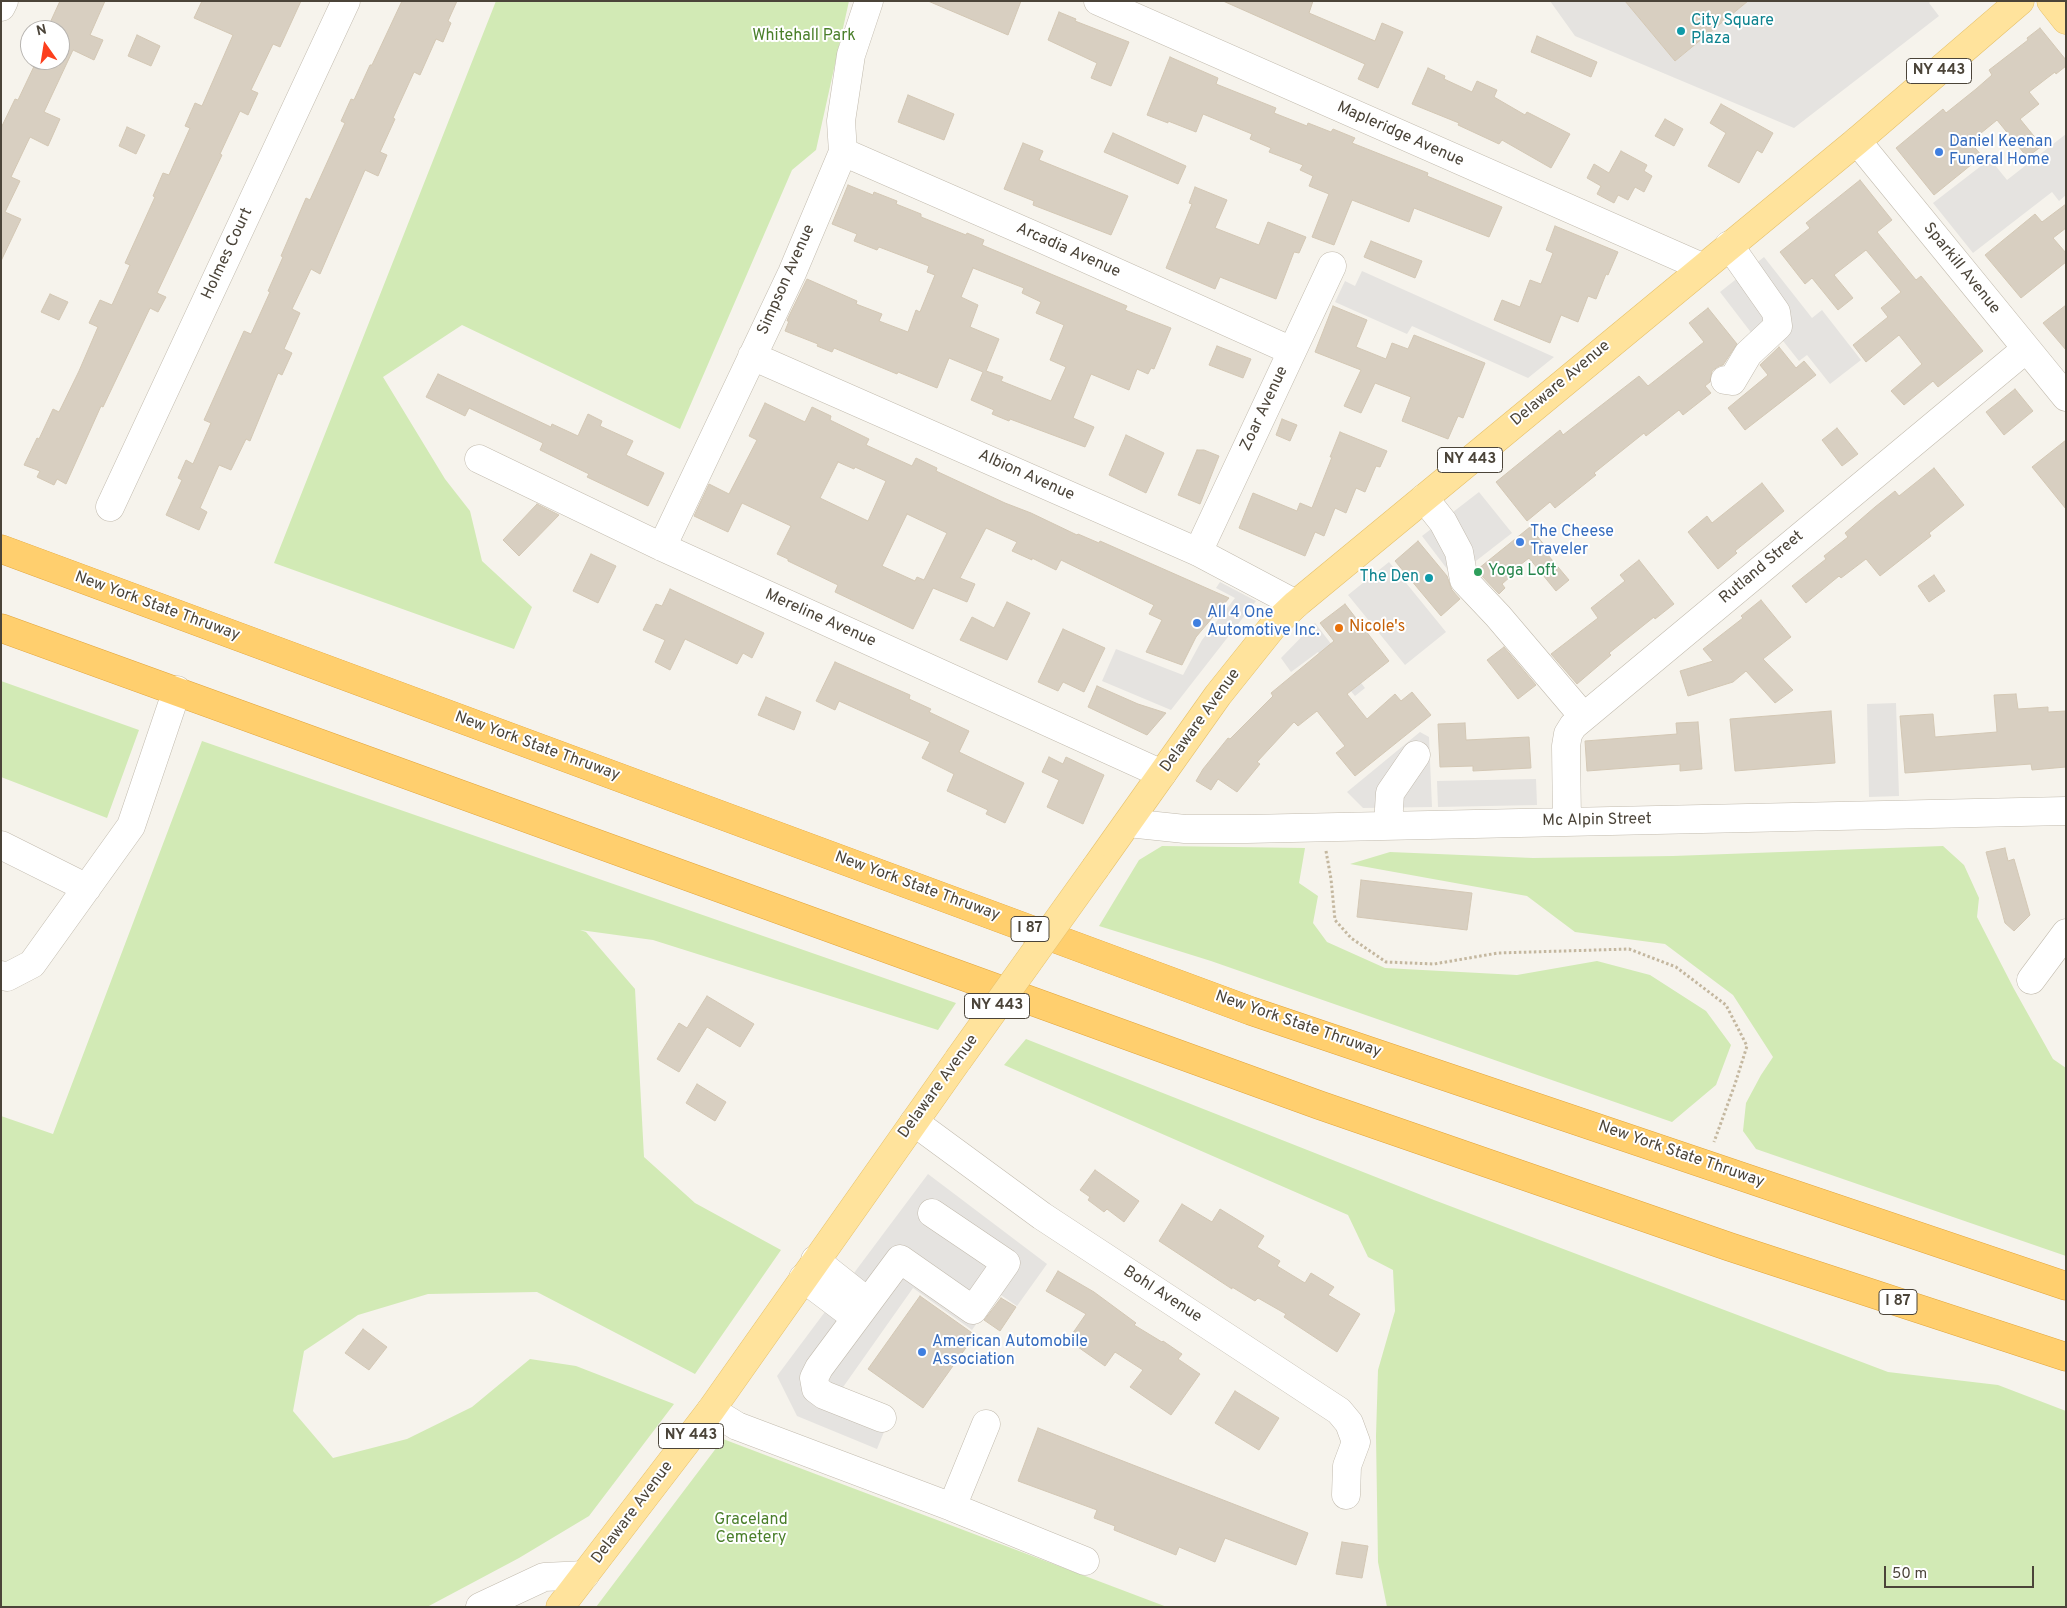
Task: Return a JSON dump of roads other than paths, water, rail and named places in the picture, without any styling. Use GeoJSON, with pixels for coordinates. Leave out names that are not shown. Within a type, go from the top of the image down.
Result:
{"type":"FeatureCollection","features":[{"type":"Feature","properties":{"kind":"highway","name":"New York State Thruway"},"geometry":{"type":"LineString","coordinates":[[1,549],[1251,1011],[2066,1286]]}},
{"type":"Feature","properties":{"kind":"highway","name":"I 87"},"geometry":{"type":"LineString","coordinates":[[1,628],[177,690],[1319,1105],[1730,1247],[2066,1357]]}},
{"type":"Feature","properties":{"kind":"main road","name":"Delaware Avenue"},"geometry":{"type":"LineString","coordinates":[[560,1607],[711,1410],[809,1269],[1218,695],[1274,625],[1296,604],[1857,141],[2020,1]]}},
{"type":"Feature","properties":{"kind":"main road"},"geometry":{"type":"LineString","coordinates":[[2051,1],[2066,20]]}},
{"type":"Feature","properties":{"kind":"street"},"geometry":{"type":"LineString","coordinates":[[1,8],[4,1]]}},
{"type":"Feature","properties":{"kind":"street","name":"Holmes Court"},"geometry":{"type":"LineString","coordinates":[[110,507],[346,1]]}},
{"type":"Feature","properties":{"kind":"street","name":"Simpson Avenue"},"geometry":{"type":"LineString","coordinates":[[662,547],[792,273],[843,152],[841,121],[851,55],[869,1]]}},
{"type":"Feature","properties":{"kind":"street","name":"Mapleridge Avenue"},"geometry":{"type":"LineString","coordinates":[[1098,1],[1702,267]]}},
{"type":"Feature","properties":{"kind":"street","name":"Sparkill Avenue"},"geometry":{"type":"LineString","coordinates":[[1857,141],[2066,397]]}},
{"type":"Feature","properties":{"kind":"street","name":"Arcadia Avenue"},"geometry":{"type":"LineString","coordinates":[[843,152],[1292,351]]}},
{"type":"Feature","properties":{"kind":"street"},"geometry":{"type":"LineString","coordinates":[[1725,380],[1732,382],[1748,354],[1778,326],[1776,312],[1729,246]]}},
{"type":"Feature","properties":{"kind":"street","name":"Zoar Avenue"},"geometry":{"type":"LineString","coordinates":[[1198,552],[1332,266]]}},
{"type":"Feature","properties":{"kind":"street","name":"Rutland Street"},"geometry":{"type":"LineString","coordinates":[[1567,822],[1566,746],[1568,734],[1583,716],[2026,349]]}},
{"type":"Feature","properties":{"kind":"street","name":"Albion Avenue"},"geometry":{"type":"LineString","coordinates":[[752,356],[1198,552],[1296,604]]}},
{"type":"Feature","properties":{"kind":"street","name":"Mereline Avenue"},"geometry":{"type":"LineString","coordinates":[[478,459],[662,547],[1162,774]]}},
{"type":"Feature","properties":{"kind":"street"},"geometry":{"type":"LineString","coordinates":[[1424,498],[1443,522],[1459,552],[1464,580],[1498,616],[1583,716]]}},
{"type":"Feature","properties":{"kind":"street"},"geometry":{"type":"LineString","coordinates":[[1,975],[7,977],[32,964],[131,826],[177,690]]}},
{"type":"Feature","properties":{"kind":"street"},"geometry":{"type":"LineString","coordinates":[[1388,825],[1390,793],[1416,755]]}},
{"type":"Feature","properties":{"kind":"street","name":"Mc Alpin Street"},"geometry":{"type":"LineString","coordinates":[[1128,823],[1185,829],[1322,828],[2066,811]]}},
{"type":"Feature","properties":{"kind":"street"},"geometry":{"type":"LineString","coordinates":[[1,845],[87,888]]}},
{"type":"Feature","properties":{"kind":"street"},"geometry":{"type":"LineString","coordinates":[[2031,980],[2066,933]]}},
{"type":"Feature","properties":{"kind":"street","name":"Bohl Avenue"},"geometry":{"type":"LineString","coordinates":[[914,1122],[1042,1216],[1339,1411],[1349,1423],[1356,1442],[1347,1466],[1346,1495]]}},
{"type":"Feature","properties":{"kind":"street"},"geometry":{"type":"LineString","coordinates":[[882,1418],[824,1395],[816,1389],[814,1378],[819,1368],[900,1259],[973,1310],[1006,1263],[932,1213]]}},
{"type":"Feature","properties":{"kind":"street"},"geometry":{"type":"LineString","coordinates":[[809,1269],[862,1310]]}},
{"type":"Feature","properties":{"kind":"street"},"geometry":{"type":"LineString","coordinates":[[711,1410],[737,1426],[952,1507],[1084,1561]]}},
{"type":"Feature","properties":{"kind":"street"},"geometry":{"type":"LineString","coordinates":[[952,1507],[986,1424]]}},
{"type":"Feature","properties":{"kind":"street"},"geometry":{"type":"LineString","coordinates":[[480,1607],[544,1577],[585,1575]]}},
{"type":"Feature","properties":{"kind":"place","name":"City Square Plaza"},"geometry":{"type":"Point","coordinates":[1681,31]}},
{"type":"Feature","properties":{"kind":"place","name":"Daniel Keenan Funeral Home"},"geometry":{"type":"Point","coordinates":[1939,152]}},
{"type":"Feature","properties":{"kind":"place","name":"The Cheese Traveler"},"geometry":{"type":"Point","coordinates":[1520,542]}},
{"type":"Feature","properties":{"kind":"place","name":"Yoga Loft"},"geometry":{"type":"Point","coordinates":[1478,572]}},
{"type":"Feature","properties":{"kind":"place","name":"The Den"},"geometry":{"type":"Point","coordinates":[1429,578]}},
{"type":"Feature","properties":{"kind":"place","name":"All 4 One Automotive Inc."},"geometry":{"type":"Point","coordinates":[1197,623]}},
{"type":"Feature","properties":{"kind":"place","name":"Nicole's"},"geometry":{"type":"Point","coordinates":[1339,628]}},
{"type":"Feature","properties":{"kind":"place","name":"American Automobile Association"},"geometry":{"type":"Point","coordinates":[922,1352]}},
{"type":"Feature","properties":{"kind":"park label","name":"Whitehall Park"},"geometry":{"type":"Point","coordinates":[804,37]}},
{"type":"Feature","properties":{"kind":"park label","name":"Graceland Cemetery"},"geometry":{"type":"Point","coordinates":[751,1530]}}]}
